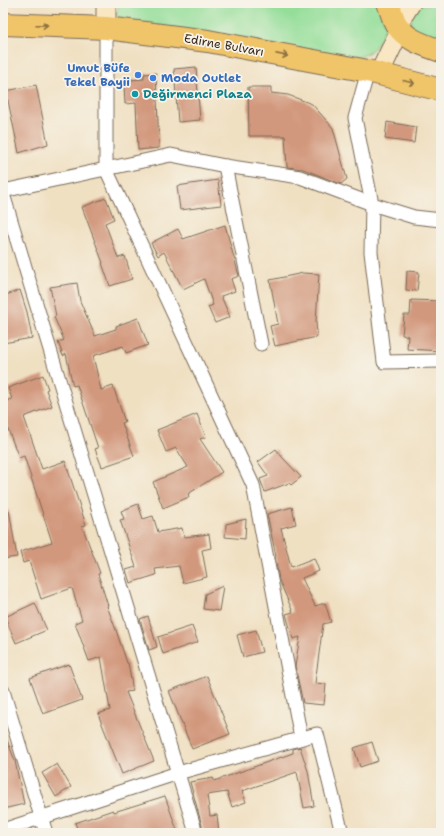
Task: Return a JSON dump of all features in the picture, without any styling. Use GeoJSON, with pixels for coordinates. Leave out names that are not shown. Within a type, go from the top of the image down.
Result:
{"type":"FeatureCollection","features":[{"type":"Feature","properties":{"kind":"highway"},"geometry":{"type":"LineString","coordinates":[[388,3],[395,22],[400,30],[413,41],[441,51]]}},
{"type":"Feature","properties":{"kind":"highway","name":"Edirne Bulvarı"},"geometry":{"type":"LineString","coordinates":[[3,24],[106,28],[208,41],[374,73],[441,90]]}},
{"type":"Feature","properties":{"kind":"street"},"geometry":{"type":"LineString","coordinates":[[106,3],[106,169],[253,485],[302,738]]}},
{"type":"Feature","properties":{"kind":"street"},"geometry":{"type":"LineString","coordinates":[[411,3],[402,17],[400,30],[374,73],[355,118],[372,204],[371,252],[384,362],[441,361]]}},
{"type":"Feature","properties":{"kind":"street"},"geometry":{"type":"LineString","coordinates":[[3,191],[171,155],[225,166],[300,177],[372,204],[414,217],[441,220]]}},
{"type":"Feature","properties":{"kind":"street"},"geometry":{"type":"LineString","coordinates":[[225,166],[261,344]]}},
{"type":"Feature","properties":{"kind":"street"},"geometry":{"type":"LineString","coordinates":[[3,194],[196,833]]}},
{"type":"Feature","properties":{"kind":"street"},"geometry":{"type":"LineString","coordinates":[[3,691],[46,833]]}},
{"type":"Feature","properties":{"kind":"street"},"geometry":{"type":"LineString","coordinates":[[3,830],[41,819],[178,773],[317,734],[342,833]]}},
{"type":"Feature","properties":{"kind":"green space"},"geometry":{"type":"Polygon","coordinates":[[[121,3],[375,3],[380,10],[386,26],[381,39],[375,47],[367,54],[354,59],[118,21],[116,10],[121,3]]]}},
{"type":"Feature","properties":{"kind":"green space"},"geometry":{"type":"Polygon","coordinates":[[[423,3],[426,6],[431,3],[441,3],[441,45],[408,35],[412,16],[423,3]]]}},
{"type":"Feature","properties":{"kind":"building"},"geometry":{"type":"Polygon","coordinates":[[[196,67],[200,120],[178,122],[174,69],[196,67]]]}},
{"type":"Feature","properties":{"kind":"building"},"geometry":{"type":"Polygon","coordinates":[[[156,73],[159,148],[138,150],[136,103],[125,104],[124,85],[129,80],[144,79],[144,74],[156,73]]]}},
{"type":"Feature","properties":{"kind":"building"},"geometry":{"type":"Polygon","coordinates":[[[36,85],[48,144],[19,153],[6,91],[36,85]]]}},
{"type":"Feature","properties":{"kind":"building"},"geometry":{"type":"Polygon","coordinates":[[[248,87],[271,87],[271,93],[288,95],[312,104],[333,128],[347,179],[341,184],[303,169],[287,167],[285,136],[249,136],[248,87]]]}},
{"type":"Feature","properties":{"kind":"building"},"geometry":{"type":"Polygon","coordinates":[[[387,122],[416,127],[414,143],[385,139],[387,122]]]}},
{"type":"Feature","properties":{"kind":"building"},"geometry":{"type":"Polygon","coordinates":[[[218,180],[221,205],[180,210],[177,186],[218,180]]]}},
{"type":"Feature","properties":{"kind":"building"},"geometry":{"type":"Polygon","coordinates":[[[106,198],[114,219],[105,223],[118,258],[125,256],[132,279],[110,286],[82,207],[106,198]]]}},
{"type":"Feature","properties":{"kind":"building"},"geometry":{"type":"Polygon","coordinates":[[[225,225],[239,276],[231,279],[235,291],[221,296],[230,317],[215,323],[208,307],[213,305],[204,279],[183,289],[164,252],[158,256],[151,243],[178,229],[183,239],[225,225]]]}},
{"type":"Feature","properties":{"kind":"building"},"geometry":{"type":"Polygon","coordinates":[[[407,271],[419,272],[417,291],[406,290],[407,271]]]}},
{"type":"Feature","properties":{"kind":"building"},"geometry":{"type":"Polygon","coordinates":[[[303,273],[319,274],[316,321],[317,337],[275,346],[270,326],[278,324],[270,280],[303,273]]]}},
{"type":"Feature","properties":{"kind":"building"},"geometry":{"type":"Polygon","coordinates":[[[77,283],[80,301],[95,336],[116,329],[116,326],[138,318],[148,345],[126,353],[123,346],[93,356],[101,390],[113,386],[125,422],[122,423],[134,456],[102,467],[95,449],[98,448],[77,385],[73,386],[66,354],[63,356],[58,342],[64,340],[54,317],[56,316],[50,287],[77,283]]]}},
{"type":"Feature","properties":{"kind":"building"},"geometry":{"type":"Polygon","coordinates":[[[20,290],[27,312],[32,338],[3,343],[3,296],[20,290]]]}},
{"type":"Feature","properties":{"kind":"building"},"geometry":{"type":"Polygon","coordinates":[[[411,300],[441,301],[441,351],[407,349],[408,336],[402,335],[404,315],[410,315],[411,300]]]}},
{"type":"Feature","properties":{"kind":"building"},"geometry":{"type":"Polygon","coordinates":[[[43,375],[48,389],[46,390],[52,406],[24,417],[42,469],[65,461],[86,525],[82,526],[100,573],[98,574],[107,606],[128,663],[133,691],[126,692],[154,761],[122,774],[98,714],[110,710],[101,657],[89,661],[75,623],[82,620],[72,588],[41,599],[29,561],[23,563],[20,552],[52,542],[24,456],[19,458],[6,424],[3,425],[3,402],[12,399],[8,388],[43,375]]]}},
{"type":"Feature","properties":{"kind":"building"},"geometry":{"type":"Polygon","coordinates":[[[197,414],[206,437],[200,439],[222,472],[188,494],[189,497],[163,508],[153,482],[188,467],[176,448],[166,452],[157,430],[197,414]]]}},
{"type":"Feature","properties":{"kind":"building"},"geometry":{"type":"Polygon","coordinates":[[[276,449],[301,477],[291,485],[289,483],[265,492],[260,479],[268,476],[258,462],[276,449]]]}},
{"type":"Feature","properties":{"kind":"building"},"geometry":{"type":"Polygon","coordinates":[[[138,504],[143,519],[153,516],[158,532],[182,528],[184,537],[209,534],[211,548],[202,550],[207,577],[183,583],[179,566],[155,569],[156,575],[130,583],[126,570],[136,567],[120,520],[124,519],[121,511],[138,504]]]}},
{"type":"Feature","properties":{"kind":"building"},"geometry":{"type":"Polygon","coordinates":[[[292,507],[296,524],[281,528],[291,567],[314,558],[319,571],[302,578],[315,606],[325,603],[331,622],[323,624],[315,683],[326,684],[324,705],[303,703],[295,666],[300,637],[293,639],[286,614],[293,612],[279,580],[276,556],[267,514],[292,507]]]}},
{"type":"Feature","properties":{"kind":"building"},"geometry":{"type":"Polygon","coordinates":[[[9,510],[17,557],[3,559],[3,511],[9,510]]]}},
{"type":"Feature","properties":{"kind":"building"},"geometry":{"type":"Polygon","coordinates":[[[246,519],[245,539],[225,537],[226,524],[246,519]]]}},
{"type":"Feature","properties":{"kind":"building"},"geometry":{"type":"Polygon","coordinates":[[[223,586],[219,611],[203,609],[205,594],[223,586]]]}},
{"type":"Feature","properties":{"kind":"building"},"geometry":{"type":"Polygon","coordinates":[[[35,603],[47,630],[16,643],[5,617],[35,603]]]}},
{"type":"Feature","properties":{"kind":"building"},"geometry":{"type":"Polygon","coordinates":[[[148,616],[157,647],[149,650],[140,619],[148,616]]]}},
{"type":"Feature","properties":{"kind":"building"},"geometry":{"type":"Polygon","coordinates":[[[192,626],[198,642],[163,654],[158,637],[192,626]]]}},
{"type":"Feature","properties":{"kind":"building"},"geometry":{"type":"Polygon","coordinates":[[[256,630],[262,652],[243,657],[237,635],[256,630]]]}},
{"type":"Feature","properties":{"kind":"building"},"geometry":{"type":"Polygon","coordinates":[[[69,664],[82,700],[43,714],[30,678],[69,664]]]}},
{"type":"Feature","properties":{"kind":"building"},"geometry":{"type":"Polygon","coordinates":[[[207,676],[230,734],[192,749],[169,691],[207,676]]]}},
{"type":"Feature","properties":{"kind":"building"},"geometry":{"type":"Polygon","coordinates":[[[3,732],[15,761],[24,804],[3,809],[3,732]]]}},
{"type":"Feature","properties":{"kind":"building"},"geometry":{"type":"Polygon","coordinates":[[[372,742],[378,761],[360,767],[354,748],[372,742]]]}},
{"type":"Feature","properties":{"kind":"building"},"geometry":{"type":"Polygon","coordinates":[[[300,747],[308,771],[314,806],[304,808],[297,772],[242,791],[246,802],[232,807],[227,792],[207,795],[210,816],[217,815],[219,833],[204,833],[190,782],[213,778],[214,781],[293,753],[293,749],[300,747]]]}},
{"type":"Feature","properties":{"kind":"building"},"geometry":{"type":"Polygon","coordinates":[[[57,764],[71,787],[56,797],[42,773],[57,764]]]}},
{"type":"Feature","properties":{"kind":"building"},"geometry":{"type":"Polygon","coordinates":[[[165,796],[178,833],[79,833],[75,823],[113,810],[114,812],[165,796]]]}},
{"type":"Feature","properties":{"kind":"place","name":"Umut Büfe Tekel Bayii"},"geometry":{"type":"Point","coordinates":[138,75]}},
{"type":"Feature","properties":{"kind":"place","name":"Moda Outlet"},"geometry":{"type":"Point","coordinates":[153,78]}},
{"type":"Feature","properties":{"kind":"place","name":"Değirmenci Plaza"},"geometry":{"type":"Point","coordinates":[135,94]}}]}
